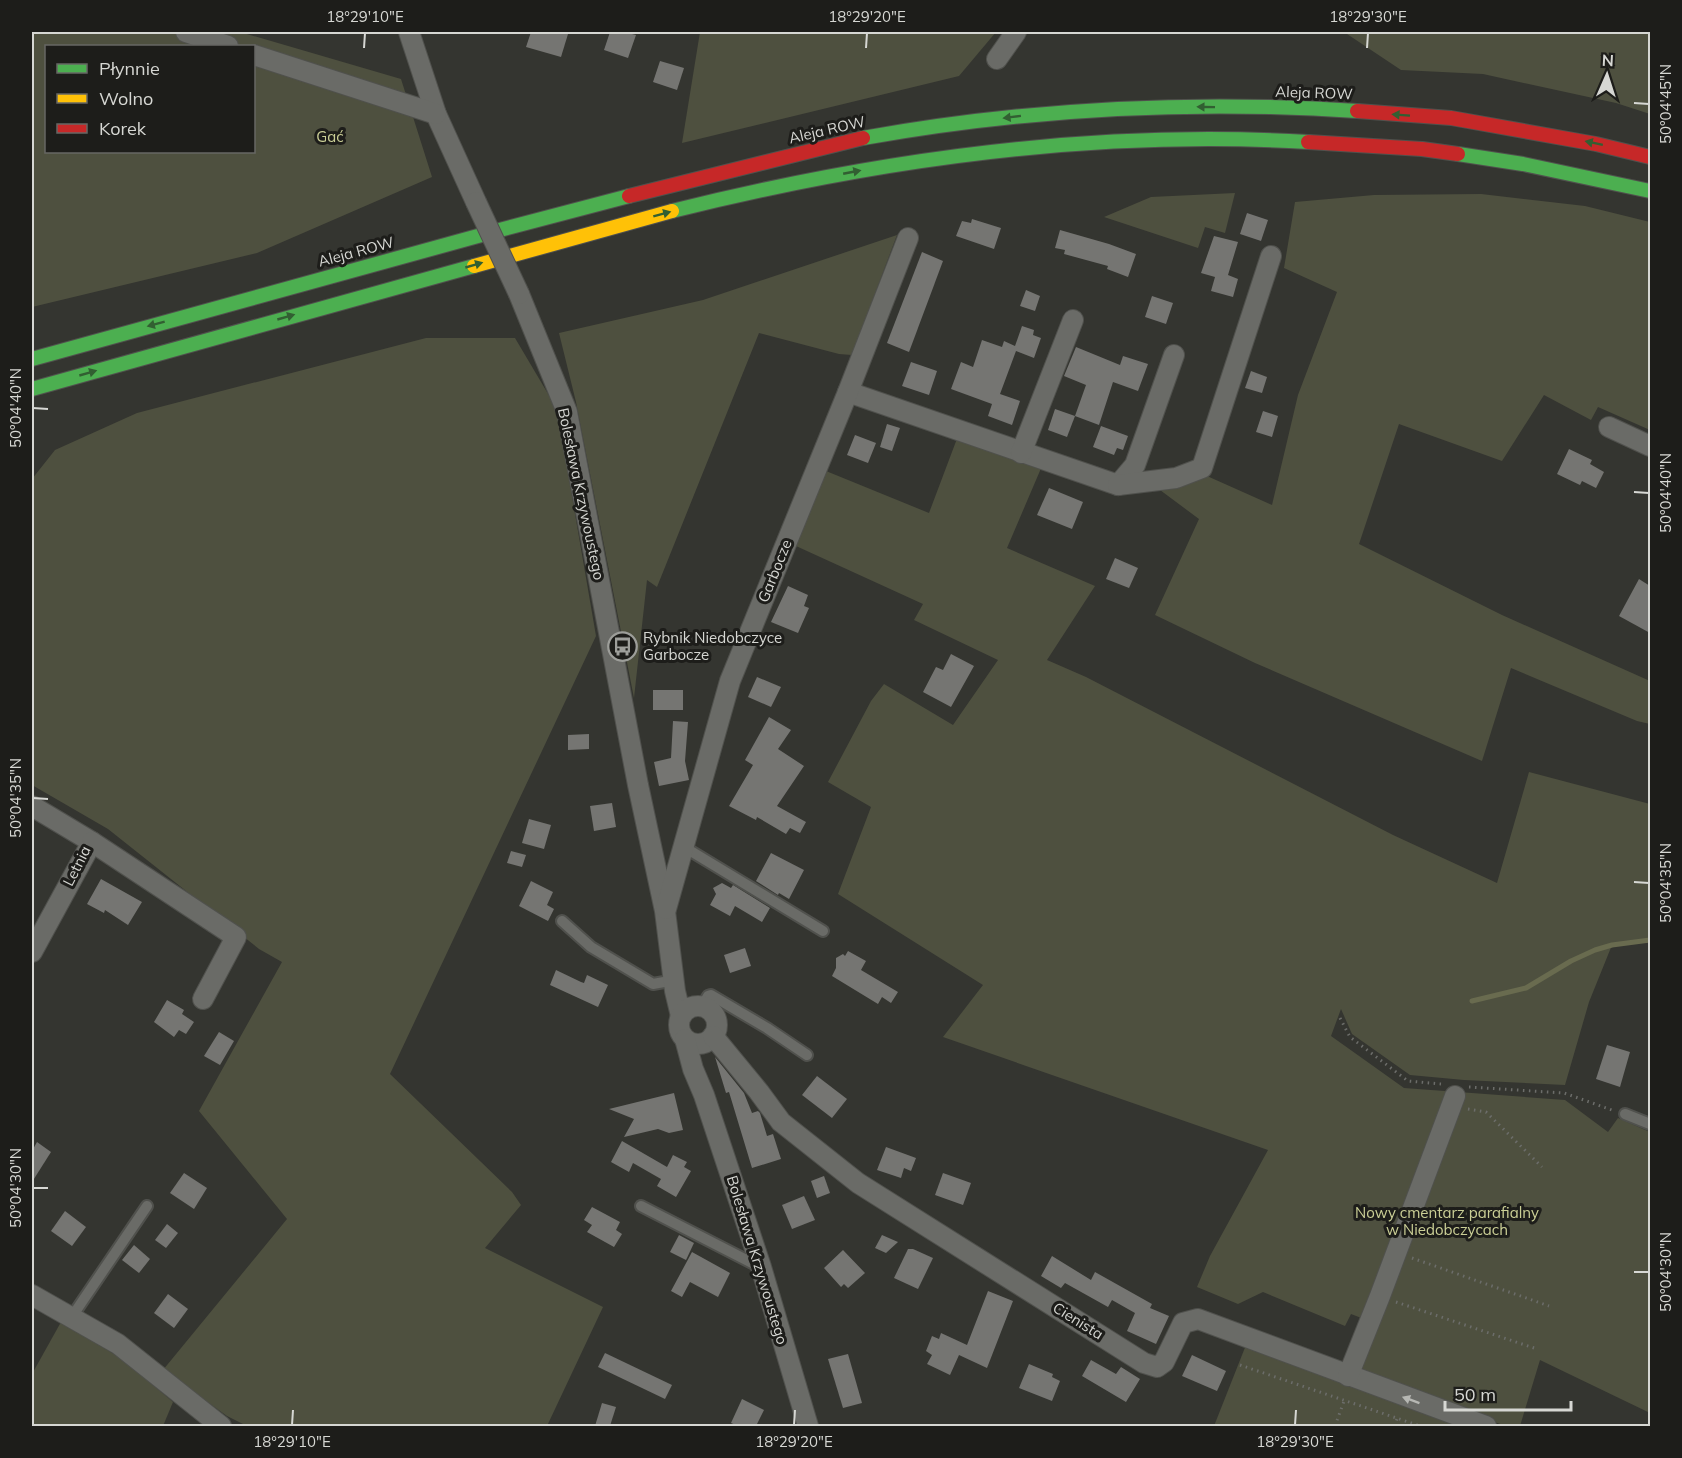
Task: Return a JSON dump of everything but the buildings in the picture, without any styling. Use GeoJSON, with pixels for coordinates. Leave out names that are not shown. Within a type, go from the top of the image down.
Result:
{"type":"FeatureCollection","features":[{"type":"Feature","properties":{"kind":"main road","name":"Aleja ROW"},"geometry":{"type":"LineString","coordinates":[[32,358],[495,231],[743,167],[864,138],[961,123],[1056,112],[1190,107],[1309,108],[1451,118],[1596,144],[1650,157]]}},
{"type":"Feature","properties":{"kind":"main road"},"geometry":{"type":"LineString","coordinates":[[32,389],[673,211],[749,192],[882,166],[1003,149],[1147,140],[1248,139],[1410,148],[1523,164],[1650,190]]}},
{"type":"Feature","properties":{"kind":"street"},"geometry":{"type":"LineString","coordinates":[[186,32],[225,45]]}},
{"type":"Feature","properties":{"kind":"street","name":"Bolesława Krzywoustego"},"geometry":{"type":"LineString","coordinates":[[409,32],[436,114],[519,294],[567,412],[638,785],[665,911],[675,991],[681,1016]]}},
{"type":"Feature","properties":{"kind":"street"},"geometry":{"type":"LineString","coordinates":[[997,60],[1016,32]]}},
{"type":"Feature","properties":{"kind":"street"},"geometry":{"type":"LineString","coordinates":[[255,55],[436,114]]}},
{"type":"Feature","properties":{"kind":"street","name":"Garbocze"},"geometry":{"type":"LineString","coordinates":[[665,911],[730,681],[908,238]]}},
{"type":"Feature","properties":{"kind":"street"},"geometry":{"type":"LineString","coordinates":[[848,392],[1118,485],[1176,478],[1202,468],[1271,256]]}},
{"type":"Feature","properties":{"kind":"street"},"geometry":{"type":"LineString","coordinates":[[1021,453],[1073,320]]}},
{"type":"Feature","properties":{"kind":"street"},"geometry":{"type":"LineString","coordinates":[[1118,485],[1135,465],[1174,355]]}},
{"type":"Feature","properties":{"kind":"street"},"geometry":{"type":"LineString","coordinates":[[1609,427],[1650,446]]}},
{"type":"Feature","properties":{"kind":"street","name":"Letnia"},"geometry":{"type":"LineString","coordinates":[[32,806],[92,842],[32,952]]}},
{"type":"Feature","properties":{"kind":"street"},"geometry":{"type":"LineString","coordinates":[[92,842],[236,937],[203,999]]}},
{"type":"Feature","properties":{"kind":"street"},"geometry":{"type":"LineString","coordinates":[[675,980],[687,988],[716,1018],[716,1031],[701,1039],[679,1028],[681,1016],[690,1008],[702,1006]]}},
{"type":"Feature","properties":{"kind":"street","name":"Bolesława Krzywoustego"},"geometry":{"type":"LineString","coordinates":[[701,1039],[704,1095],[761,1267],[808,1426]]}},
{"type":"Feature","properties":{"kind":"street","name":"Cienista"},"geometry":{"type":"LineString","coordinates":[[701,1039],[781,1122],[858,1183],[1144,1363],[1157,1367],[1164,1362],[1183,1323],[1198,1319],[1486,1426]]}},
{"type":"Feature","properties":{"kind":"street"},"geometry":{"type":"LineString","coordinates":[[1356,1379],[1380,1296],[1454,1093]]}},
{"type":"Feature","properties":{"kind":"street"},"geometry":{"type":"LineString","coordinates":[[32,1295],[118,1344],[221,1426]]}},
{"type":"Feature","properties":{"kind":"lane"},"geometry":{"type":"LineString","coordinates":[[684,847],[823,931]]}},
{"type":"Feature","properties":{"kind":"lane"},"geometry":{"type":"LineString","coordinates":[[562,921],[591,947],[653,984],[675,980]]}},
{"type":"Feature","properties":{"kind":"lane"},"geometry":{"type":"LineString","coordinates":[[702,1006],[711,995],[807,1055]]}},
{"type":"Feature","properties":{"kind":"lane"},"geometry":{"type":"LineString","coordinates":[[1625,1114],[1650,1124]]}},
{"type":"Feature","properties":{"kind":"lane"},"geometry":{"type":"LineString","coordinates":[[71,1318],[147,1206]]}},
{"type":"Feature","properties":{"kind":"lane"},"geometry":{"type":"LineString","coordinates":[[641,1206],[761,1267]]}},
{"type":"Feature","properties":{"kind":"path"},"geometry":{"type":"LineString","coordinates":[[1340,1018],[1350,1037],[1408,1081],[1454,1093],[1564,1093],[1625,1114]]}},
{"type":"Feature","properties":{"kind":"path"},"geometry":{"type":"LineString","coordinates":[[1454,1093],[1486,1112],[1542,1167]]}},
{"type":"Feature","properties":{"kind":"path"},"geometry":{"type":"LineString","coordinates":[[1396,1253],[1549,1306]]}},
{"type":"Feature","properties":{"kind":"path"},"geometry":{"type":"LineString","coordinates":[[1380,1296],[1537,1350]]}},
{"type":"Feature","properties":{"kind":"path"},"geometry":{"type":"LineString","coordinates":[[1240,1365],[1420,1426]]}},
{"type":"Feature","properties":{"kind":"path"},"geometry":{"type":"LineString","coordinates":[[1335,1426],[1344,1401]]}},
{"type":"Feature","properties":{"kind":"path"},"geometry":{"type":"LineString","coordinates":[[1395,1426],[1397,1419]]}},
{"type":"Feature","properties":{"kind":"green space","name":"Gać"},"geometry":{"type":"Polygon","coordinates":[[[32,32],[240,32],[401,79],[432,177],[257,253],[32,307],[32,32]]]}},
{"type":"Feature","properties":{"kind":"green space"},"geometry":{"type":"Polygon","coordinates":[[[700,32],[996,32],[959,76],[682,143],[700,32]]]}},
{"type":"Feature","properties":{"kind":"green space"},"geometry":{"type":"Polygon","coordinates":[[[1344,32],[1650,32],[1650,114],[1616,103],[1483,74],[1401,70],[1344,32]]]}},
{"type":"Feature","properties":{"kind":"green space"},"geometry":{"type":"Polygon","coordinates":[[[1235,193],[1225,233],[1205,227],[1198,248],[1104,217],[1151,197],[1235,193]]]}},
{"type":"Feature","properties":{"kind":"green space"},"geometry":{"type":"Polygon","coordinates":[[[1481,194],[1585,206],[1650,222],[1650,430],[1598,407],[1591,420],[1544,395],[1502,461],[1399,424],[1359,544],[1502,615],[1650,681],[1650,724],[1637,721],[1511,668],[1482,761],[1255,663],[1155,615],[1199,519],[1160,490],[1207,476],[1272,505],[1298,395],[1337,292],[1284,268],[1295,202],[1374,195],[1481,194]]]}},
{"type":"Feature","properties":{"kind":"green space"},"geometry":{"type":"Polygon","coordinates":[[[897,235],[852,355],[839,354],[759,333],[657,587],[647,580],[634,698],[576,402],[559,333],[703,300],[897,235]]]}},
{"type":"Feature","properties":{"kind":"green space"},"geometry":{"type":"Polygon","coordinates":[[[426,338],[515,338],[557,409],[596,636],[390,1074],[512,1192],[521,1205],[485,1248],[603,1307],[547,1426],[247,1426],[227,1416],[163,1370],[287,1219],[199,1111],[282,962],[259,949],[108,829],[32,785],[32,479],[55,450],[137,413],[426,338]]]}},
{"type":"Feature","properties":{"kind":"green space","name":"Nowy cmentarz parafialny w Niedobczycach"},"geometry":{"type":"Polygon","coordinates":[[[958,436],[1042,466],[1007,548],[1095,586],[1047,660],[1086,677],[1393,835],[1497,883],[1529,772],[1650,804],[1650,940],[1612,945],[1589,1002],[1565,1085],[1410,1075],[1352,1034],[1341,1009],[1331,1036],[1404,1088],[1565,1100],[1608,1132],[1618,1118],[1650,1132],[1650,1413],[1540,1360],[1520,1426],[1506,1426],[1363,1377],[1364,1319],[1351,1314],[1345,1326],[1263,1292],[1238,1304],[1197,1287],[1210,1256],[1268,1150],[943,1037],[983,985],[838,894],[871,807],[828,782],[871,701],[884,684],[953,725],[998,660],[914,620],[923,604],[796,546],[826,471],[929,513],[958,436]]]}},
{"type":"Feature","properties":{"kind":"green space"},"geometry":{"type":"Polygon","coordinates":[[[61,1322],[122,1359],[173,1402],[163,1426],[32,1426],[32,1374],[61,1322]]]}},
{"type":"Feature","properties":{"kind":"green space"},"geometry":{"type":"Polygon","coordinates":[[[1246,1345],[1467,1426],[1214,1426],[1246,1345]]]}},
{"type":"Feature","properties":{"kind":"waterway"},"geometry":{"type":"LineString","coordinates":[[1472,1001],[1526,988],[1571,961],[1595,950],[1612,945],[1650,940]]}},
{"type":"Feature","properties":{"kind":"traffic: fast"},"geometry":{"type":"LineString","coordinates":[[863,138],[985,120],[1109,110],[1233,106],[1357,111]]}},
{"type":"Feature","properties":{"kind":"traffic: fast"},"geometry":{"type":"LineString","coordinates":[[672,211],[829,176],[988,152],[1068,144],[1148,140],[1228,139],[1308,142]]}},
{"type":"Feature","properties":{"kind":"traffic: fast"},"geometry":{"type":"LineString","coordinates":[[1458,154],[1523,164],[1650,191]]}},
{"type":"Feature","properties":{"kind":"traffic: fast"},"geometry":{"type":"LineString","coordinates":[[32,359],[629,196]]}},
{"type":"Feature","properties":{"kind":"traffic: fast"},"geometry":{"type":"LineString","coordinates":[[32,389],[474,266]]}},
{"type":"Feature","properties":{"kind":"traffic: slow"},"geometry":{"type":"LineString","coordinates":[[474,266],[672,211]]}},
{"type":"Feature","properties":{"kind":"traffic: jam"},"geometry":{"type":"LineString","coordinates":[[1357,111],[1451,118],[1596,144],[1650,157]]}},
{"type":"Feature","properties":{"kind":"traffic: jam"},"geometry":{"type":"LineString","coordinates":[[629,196],[863,138]]}},
{"type":"Feature","properties":{"kind":"traffic: jam"},"geometry":{"type":"LineString","coordinates":[[1308,142],[1422,149],[1458,154]]}},
{"type":"Feature","properties":{"kind":"place","name":"Rybnik Niedobczyce Garbocze"},"geometry":{"type":"Point","coordinates":[622,647]}}]}
